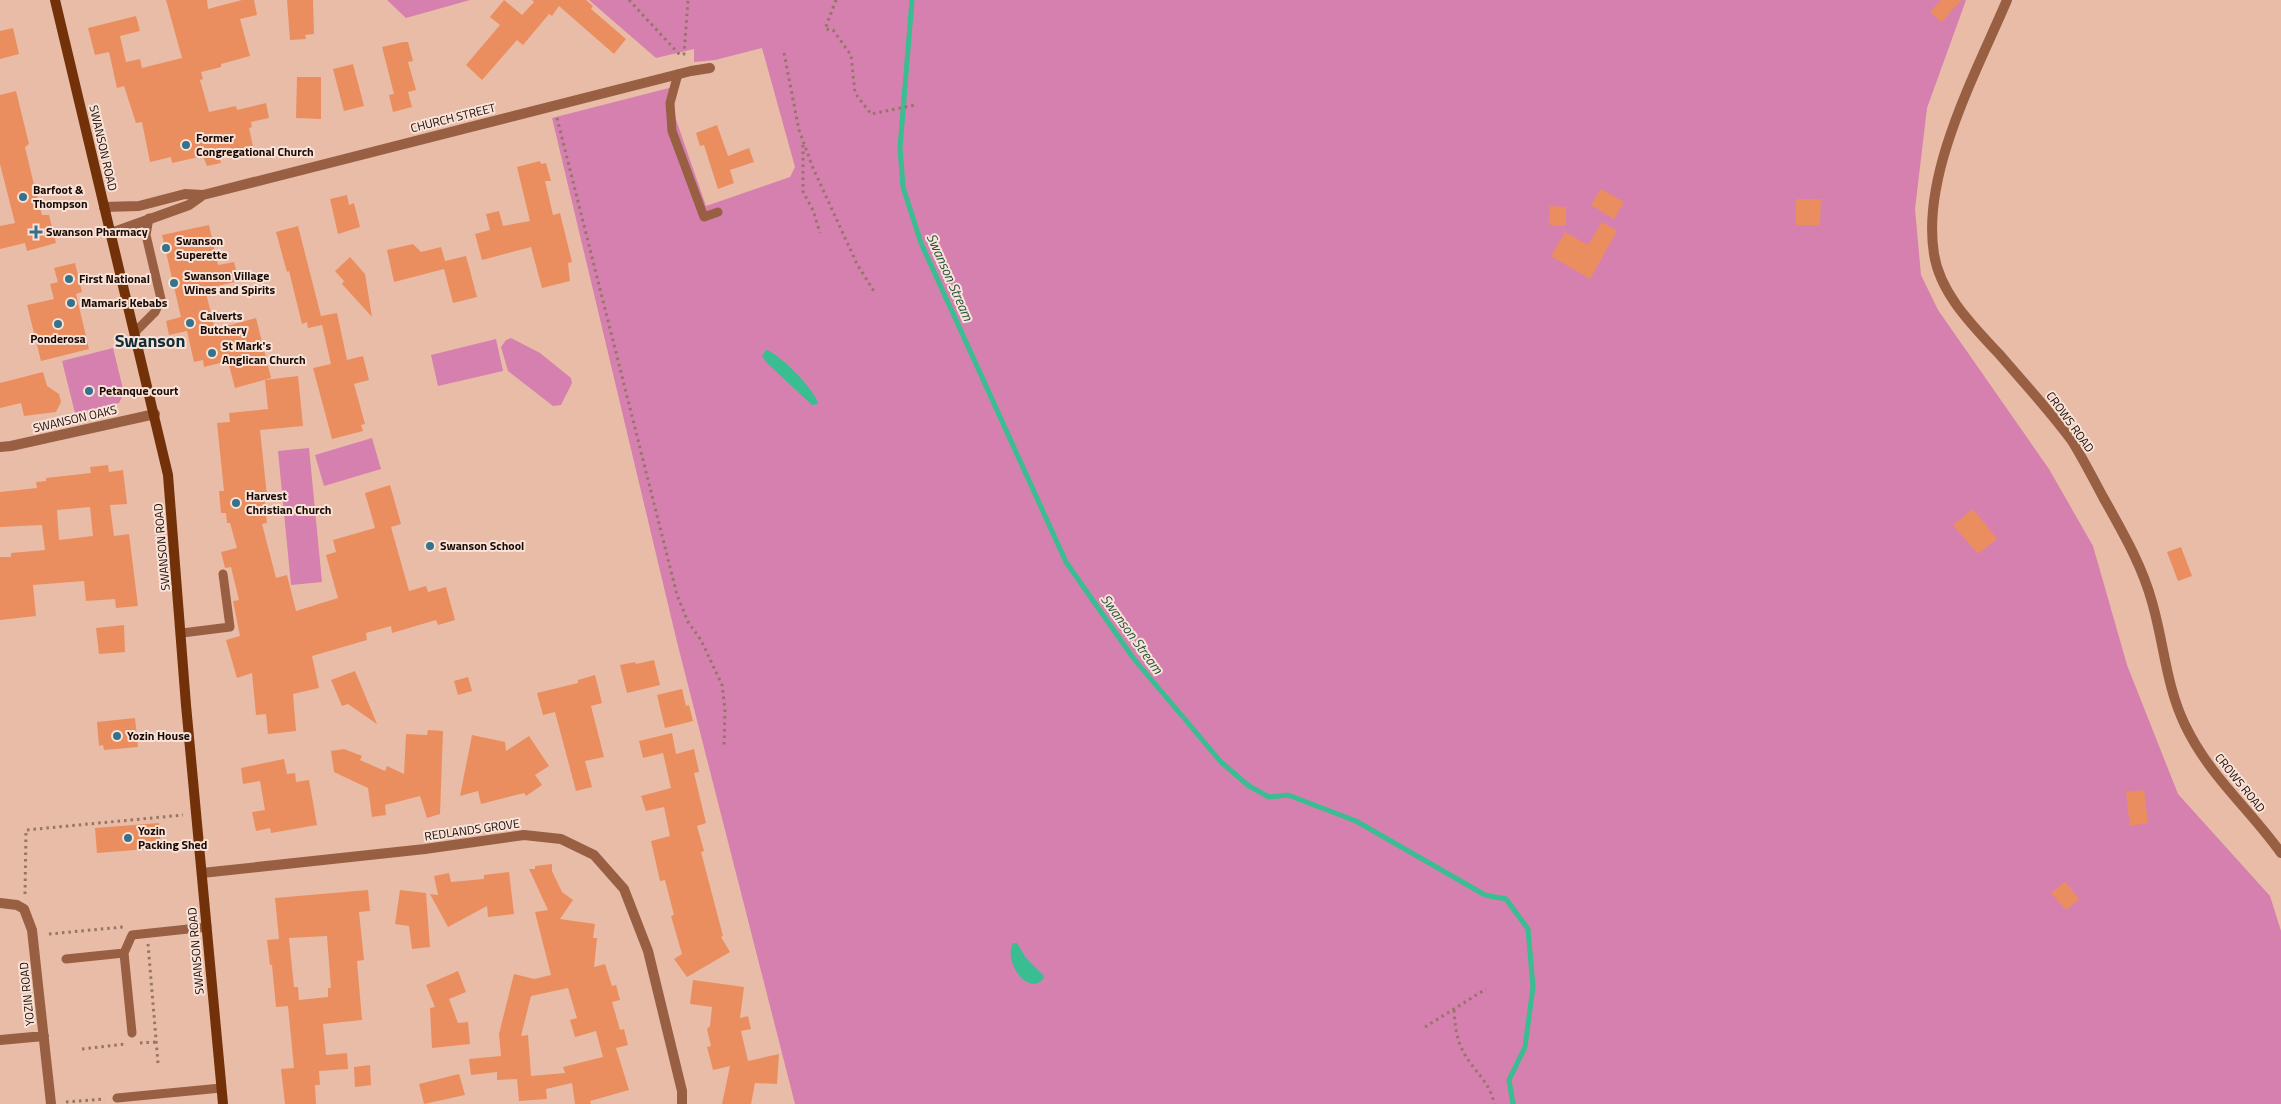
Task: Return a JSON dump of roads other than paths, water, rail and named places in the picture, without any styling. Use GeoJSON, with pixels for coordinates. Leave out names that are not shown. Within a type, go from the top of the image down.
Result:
{"type":"FeatureCollection","features":[{"type":"Feature","properties":{"kind":"main road","name":"SWANSON ROAD"},"geometry":{"type":"LineString","coordinates":[[55,0],[168,475],[196,814],[223,1104]]}},
{"type":"Feature","properties":{"kind":"street","name":"CROWS ROAD"},"geometry":{"type":"LineString","coordinates":[[2007,0],[1957,119],[1937,181],[1932,233],[1934,256],[1940,275],[1950,295],[2040,401],[2073,444],[2144,576],[2159,628],[2166,674],[2185,725],[2207,764],[2281,853]]}},
{"type":"Feature","properties":{"kind":"street","name":"CHURCH STREET"},"geometry":{"type":"LineString","coordinates":[[104,207],[138,206],[186,194],[203,194],[678,74],[710,68]]}},
{"type":"Feature","properties":{"kind":"street","name":"CHURCH STREET"},"geometry":{"type":"LineString","coordinates":[[110,233],[189,205],[203,194]]}},
{"type":"Feature","properties":{"kind":"street","name":"SWANSON OAKS"},"geometry":{"type":"LineString","coordinates":[[0,447],[155,414]]}},
{"type":"Feature","properties":{"kind":"street","name":"REDLANDS GROVE"},"geometry":{"type":"LineString","coordinates":[[202,873],[425,849],[524,835],[561,839],[594,855],[624,889],[648,951],[682,1091],[682,1104]]}},
{"type":"Feature","properties":{"kind":"street","name":"YOZIN ROAD"},"geometry":{"type":"LineString","coordinates":[[0,904],[17,905],[24,909],[32,930],[51,1104]]}},
{"type":"Feature","properties":{"kind":"street"},"geometry":{"type":"LineString","coordinates":[[0,1040],[44,1036]]}},
{"type":"Feature","properties":{"kind":"lane"},"geometry":{"type":"LineString","coordinates":[[678,74],[670,103],[672,130],[704,217],[718,212]]}},
{"type":"Feature","properties":{"kind":"lane"},"geometry":{"type":"LineString","coordinates":[[135,332],[155,312],[161,299],[146,235],[149,218]]}},
{"type":"Feature","properties":{"kind":"lane"},"geometry":{"type":"LineString","coordinates":[[182,633],[230,627],[223,574]]}},
{"type":"Feature","properties":{"kind":"lane"},"geometry":{"type":"LineString","coordinates":[[132,1034],[124,953],[132,935],[206,927]]}},
{"type":"Feature","properties":{"kind":"lane"},"geometry":{"type":"LineString","coordinates":[[66,959],[124,953]]}},
{"type":"Feature","properties":{"kind":"lane"},"geometry":{"type":"LineString","coordinates":[[117,1098],[222,1088]]}},
{"type":"Feature","properties":{"kind":"waterway","name":"Swanson Stream"},"geometry":{"type":"LineString","coordinates":[[912,0],[900,148],[903,187],[921,243],[1066,562],[1134,659],[1221,762],[1249,786],[1269,797],[1288,795],[1356,821],[1485,895],[1506,899],[1528,929],[1533,987],[1525,1047],[1509,1080],[1513,1104]]}},
{"type":"Feature","properties":{"kind":"place","name":"Former Congregational Church"},"geometry":{"type":"Point","coordinates":[186,145]}},
{"type":"Feature","properties":{"kind":"place","name":"Barfoot & Thompson"},"geometry":{"type":"Point","coordinates":[23,197]}},
{"type":"Feature","properties":{"kind":"place","name":"Swanson Pharmacy"},"geometry":{"type":"Point","coordinates":[36,232]}},
{"type":"Feature","properties":{"kind":"place","name":"Swanson Superette"},"geometry":{"type":"Point","coordinates":[166,248]}},
{"type":"Feature","properties":{"kind":"place","name":"First National"},"geometry":{"type":"Point","coordinates":[69,279]}},
{"type":"Feature","properties":{"kind":"place","name":"Swanson Village Wines and Spirits"},"geometry":{"type":"Point","coordinates":[174,283]}},
{"type":"Feature","properties":{"kind":"place","name":"Mamaris Kebabs"},"geometry":{"type":"Point","coordinates":[71,303]}},
{"type":"Feature","properties":{"kind":"place","name":"Calverts Butchery"},"geometry":{"type":"Point","coordinates":[190,323]}},
{"type":"Feature","properties":{"kind":"place","name":"Ponderosa"},"geometry":{"type":"Point","coordinates":[58,324]}},
{"type":"Feature","properties":{"kind":"place","name":"St Mark's Anglican Church"},"geometry":{"type":"Point","coordinates":[212,353]}},
{"type":"Feature","properties":{"kind":"place","name":"Petanque court"},"geometry":{"type":"Point","coordinates":[89,391]}},
{"type":"Feature","properties":{"kind":"place","name":"Harvest Christian Church"},"geometry":{"type":"Point","coordinates":[236,503]}},
{"type":"Feature","properties":{"kind":"place","name":"Swanson School"},"geometry":{"type":"Point","coordinates":[430,546]}},
{"type":"Feature","properties":{"kind":"place","name":"Yozin House"},"geometry":{"type":"Point","coordinates":[117,736]}},
{"type":"Feature","properties":{"kind":"place","name":"Yozin Packing Shed"},"geometry":{"type":"Point","coordinates":[128,838]}},
{"type":"Feature","properties":{"kind":"district","name":"Swanson"},"geometry":{"type":"Point","coordinates":[150,341]}}]}
